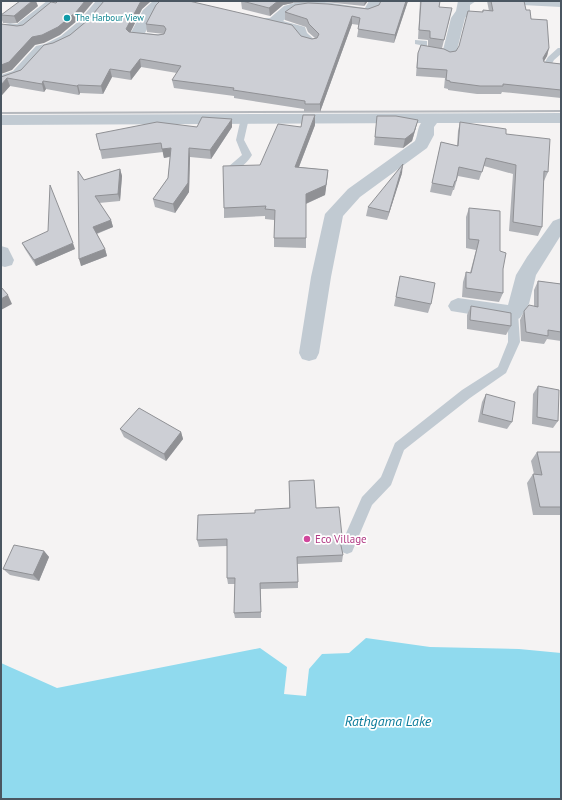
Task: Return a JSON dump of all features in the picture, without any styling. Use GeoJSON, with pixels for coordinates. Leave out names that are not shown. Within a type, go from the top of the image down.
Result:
{"type":"FeatureCollection","features":[{"type":"Feature","properties":{"kind":"street"},"geometry":{"type":"LineString","coordinates":[[4,27],[20,29],[38,13],[55,1]]}},
{"type":"Feature","properties":{"kind":"street"},"geometry":{"type":"LineString","coordinates":[[1,80],[18,74],[40,49],[50,47],[66,39],[84,24],[103,1]]}},
{"type":"Feature","properties":{"kind":"street"},"geometry":{"type":"LineString","coordinates":[[159,38],[136,36],[150,10],[161,1]]}},
{"type":"Feature","properties":{"kind":"street"},"geometry":{"type":"LineString","coordinates":[[272,23],[288,10],[302,5],[316,4],[367,12],[372,9],[376,1]]}},
{"type":"Feature","properties":{"kind":"street"},"geometry":{"type":"LineString","coordinates":[[449,54],[458,18],[463,11],[463,3],[469,1]]}},
{"type":"Feature","properties":{"kind":"street"},"geometry":{"type":"LineString","coordinates":[[522,1],[561,3]]}},
{"type":"Feature","properties":{"kind":"street"},"geometry":{"type":"LineString","coordinates":[[253,18],[300,30],[300,34],[310,42]]}},
{"type":"Feature","properties":{"kind":"street"},"geometry":{"type":"LineString","coordinates":[[234,105],[393,107],[561,106]]}},
{"type":"Feature","properties":{"kind":"street"},"geometry":{"type":"LineString","coordinates":[[309,353],[321,277],[334,214],[354,193],[422,144],[426,136],[426,127],[433,118]]}},
{"type":"Feature","properties":{"kind":"street"},"geometry":{"type":"LineString","coordinates":[[1,120],[561,118]]}},
{"type":"Feature","properties":{"kind":"street"},"geometry":{"type":"LineString","coordinates":[[458,306],[513,313],[519,306],[526,276],[548,238],[559,224],[561,224]]}},
{"type":"Feature","properties":{"kind":"lane"},"geometry":{"type":"LineString","coordinates":[[418,42],[424,43],[422,50],[449,54]]}},
{"type":"Feature","properties":{"kind":"lane"},"geometry":{"type":"LineString","coordinates":[[546,67],[551,58],[561,50]]}},
{"type":"Feature","properties":{"kind":"lane"},"geometry":{"type":"LineString","coordinates":[[231,169],[246,159],[247,155],[240,137],[245,118]]}},
{"type":"Feature","properties":{"kind":"lane"},"geometry":{"type":"LineString","coordinates":[[347,547],[367,502],[386,481],[399,447],[466,394],[502,370],[514,342],[513,313]]}},
{"type":"Feature","properties":{"kind":"water","name":"Rathgama Lake"},"geometry":{"type":"Polygon","coordinates":[[[366,638],[430,647],[519,649],[561,653],[561,799],[1,799],[1,663],[57,688],[260,648],[287,667],[284,694],[306,696],[309,669],[322,654],[349,653],[366,638]]]}},
{"type":"Feature","properties":{"kind":"building"},"geometry":{"type":"Polygon","coordinates":[[[20,1],[32,1],[14,16],[1,15],[20,1]]]}},
{"type":"Feature","properties":{"kind":"building"},"geometry":{"type":"Polygon","coordinates":[[[58,1],[85,1],[76,12],[58,27],[42,35],[32,37],[9,62],[1,65],[1,24],[17,26],[23,25],[51,2],[56,3],[58,1]]]}},
{"type":"Feature","properties":{"kind":"building"},"geometry":{"type":"Polygon","coordinates":[[[104,1],[141,1],[126,29],[129,32],[158,35],[164,34],[166,29],[164,26],[146,24],[156,5],[160,1],[189,1],[292,25],[301,36],[312,39],[317,38],[319,34],[309,24],[307,19],[285,12],[295,5],[308,3],[368,9],[379,5],[381,1],[406,1],[395,35],[358,29],[360,18],[352,16],[320,104],[305,104],[305,101],[233,90],[234,88],[172,80],[181,66],[140,59],[130,72],[110,69],[101,86],[77,86],[43,81],[42,84],[7,78],[1,85],[1,77],[21,70],[44,45],[53,43],[70,35],[88,20],[104,1]]]}},
{"type":"Feature","properties":{"kind":"building"},"geometry":{"type":"Polygon","coordinates":[[[242,1],[278,1],[269,8],[242,1]]]}},
{"type":"Feature","properties":{"kind":"building"},"geometry":{"type":"Polygon","coordinates":[[[421,1],[440,1],[439,7],[452,8],[444,40],[430,38],[430,31],[419,30],[421,1]]]}},
{"type":"Feature","properties":{"kind":"building"},"geometry":{"type":"Polygon","coordinates":[[[491,1],[524,1],[526,10],[530,10],[531,19],[547,20],[549,48],[543,58],[544,62],[561,64],[561,90],[503,84],[503,86],[480,86],[450,82],[446,80],[447,70],[417,68],[418,53],[421,45],[444,49],[450,52],[456,51],[459,46],[468,11],[493,11],[491,1]]]}},
{"type":"Feature","properties":{"kind":"building"},"geometry":{"type":"Polygon","coordinates":[[[303,115],[315,115],[295,167],[328,170],[326,185],[306,194],[306,238],[274,238],[275,210],[265,209],[266,206],[224,208],[223,166],[260,165],[278,124],[301,127],[303,115]]]}},
{"type":"Feature","properties":{"kind":"building"},"geometry":{"type":"Polygon","coordinates":[[[377,116],[396,116],[418,120],[414,132],[405,139],[375,137],[377,116]]]}},
{"type":"Feature","properties":{"kind":"building"},"geometry":{"type":"Polygon","coordinates":[[[202,117],[232,119],[210,150],[189,148],[188,183],[173,204],[153,199],[168,178],[171,148],[162,149],[161,143],[100,150],[96,134],[157,122],[197,127],[202,117]]]}},
{"type":"Feature","properties":{"kind":"building"},"geometry":{"type":"Polygon","coordinates":[[[460,122],[506,129],[506,134],[550,139],[548,172],[544,171],[542,227],[513,222],[516,165],[486,158],[482,172],[459,167],[453,187],[432,183],[441,142],[458,146],[460,122]]]}},
{"type":"Feature","properties":{"kind":"building"},"geometry":{"type":"Polygon","coordinates":[[[403,164],[389,212],[368,207],[403,164]]]}},
{"type":"Feature","properties":{"kind":"building"},"geometry":{"type":"Polygon","coordinates":[[[120,169],[118,194],[95,196],[111,220],[93,227],[105,249],[79,259],[78,171],[84,180],[120,169]]]}},
{"type":"Feature","properties":{"kind":"building"},"geometry":{"type":"Polygon","coordinates":[[[50,185],[73,243],[34,260],[22,243],[48,231],[50,185]]]}},
{"type":"Feature","properties":{"kind":"building"},"geometry":{"type":"Polygon","coordinates":[[[469,208],[500,211],[500,251],[506,253],[503,269],[503,293],[466,288],[466,272],[471,273],[479,240],[469,239],[469,208]]]}},
{"type":"Feature","properties":{"kind":"building"},"geometry":{"type":"Polygon","coordinates":[[[400,276],[435,283],[431,304],[396,297],[400,276]]]}},
{"type":"Feature","properties":{"kind":"building"},"geometry":{"type":"Polygon","coordinates":[[[538,281],[561,284],[561,332],[548,330],[548,336],[526,332],[524,311],[529,305],[538,307],[538,281]]]}},
{"type":"Feature","properties":{"kind":"building"},"geometry":{"type":"Polygon","coordinates":[[[1,287],[8,295],[1,299],[1,287]]]}},
{"type":"Feature","properties":{"kind":"building"},"geometry":{"type":"Polygon","coordinates":[[[471,306],[511,313],[511,326],[470,320],[471,306]]]}},
{"type":"Feature","properties":{"kind":"building"},"geometry":{"type":"Polygon","coordinates":[[[538,386],[559,390],[558,421],[537,417],[538,386]]]}},
{"type":"Feature","properties":{"kind":"building"},"geometry":{"type":"Polygon","coordinates":[[[486,394],[515,402],[512,422],[482,414],[486,394]]]}},
{"type":"Feature","properties":{"kind":"building"},"geometry":{"type":"Polygon","coordinates":[[[139,408],[181,432],[164,454],[120,429],[139,408]]]}},
{"type":"Feature","properties":{"kind":"building"},"geometry":{"type":"Polygon","coordinates":[[[537,452],[561,452],[561,507],[540,507],[533,474],[542,475],[537,452]]]}},
{"type":"Feature","properties":{"kind":"building"},"geometry":{"type":"Polygon","coordinates":[[[314,480],[316,508],[339,507],[342,536],[340,541],[343,555],[297,557],[298,582],[260,583],[261,612],[234,613],[235,578],[227,578],[227,539],[197,540],[198,515],[255,513],[255,510],[290,508],[289,481],[314,480]]]}},
{"type":"Feature","properties":{"kind":"building"},"geometry":{"type":"Polygon","coordinates":[[[14,545],[44,551],[33,575],[3,569],[14,545]]]}},
{"type":"Feature","properties":{"kind":"railway"},"geometry":{"type":"LineString","coordinates":[[1,113],[561,111]]}},
{"type":"Feature","properties":{"kind":"place","name":"The Harbour View"},"geometry":{"type":"Point","coordinates":[67,18]}},
{"type":"Feature","properties":{"kind":"place","name":"Eco Village"},"geometry":{"type":"Point","coordinates":[307,539]}}]}
